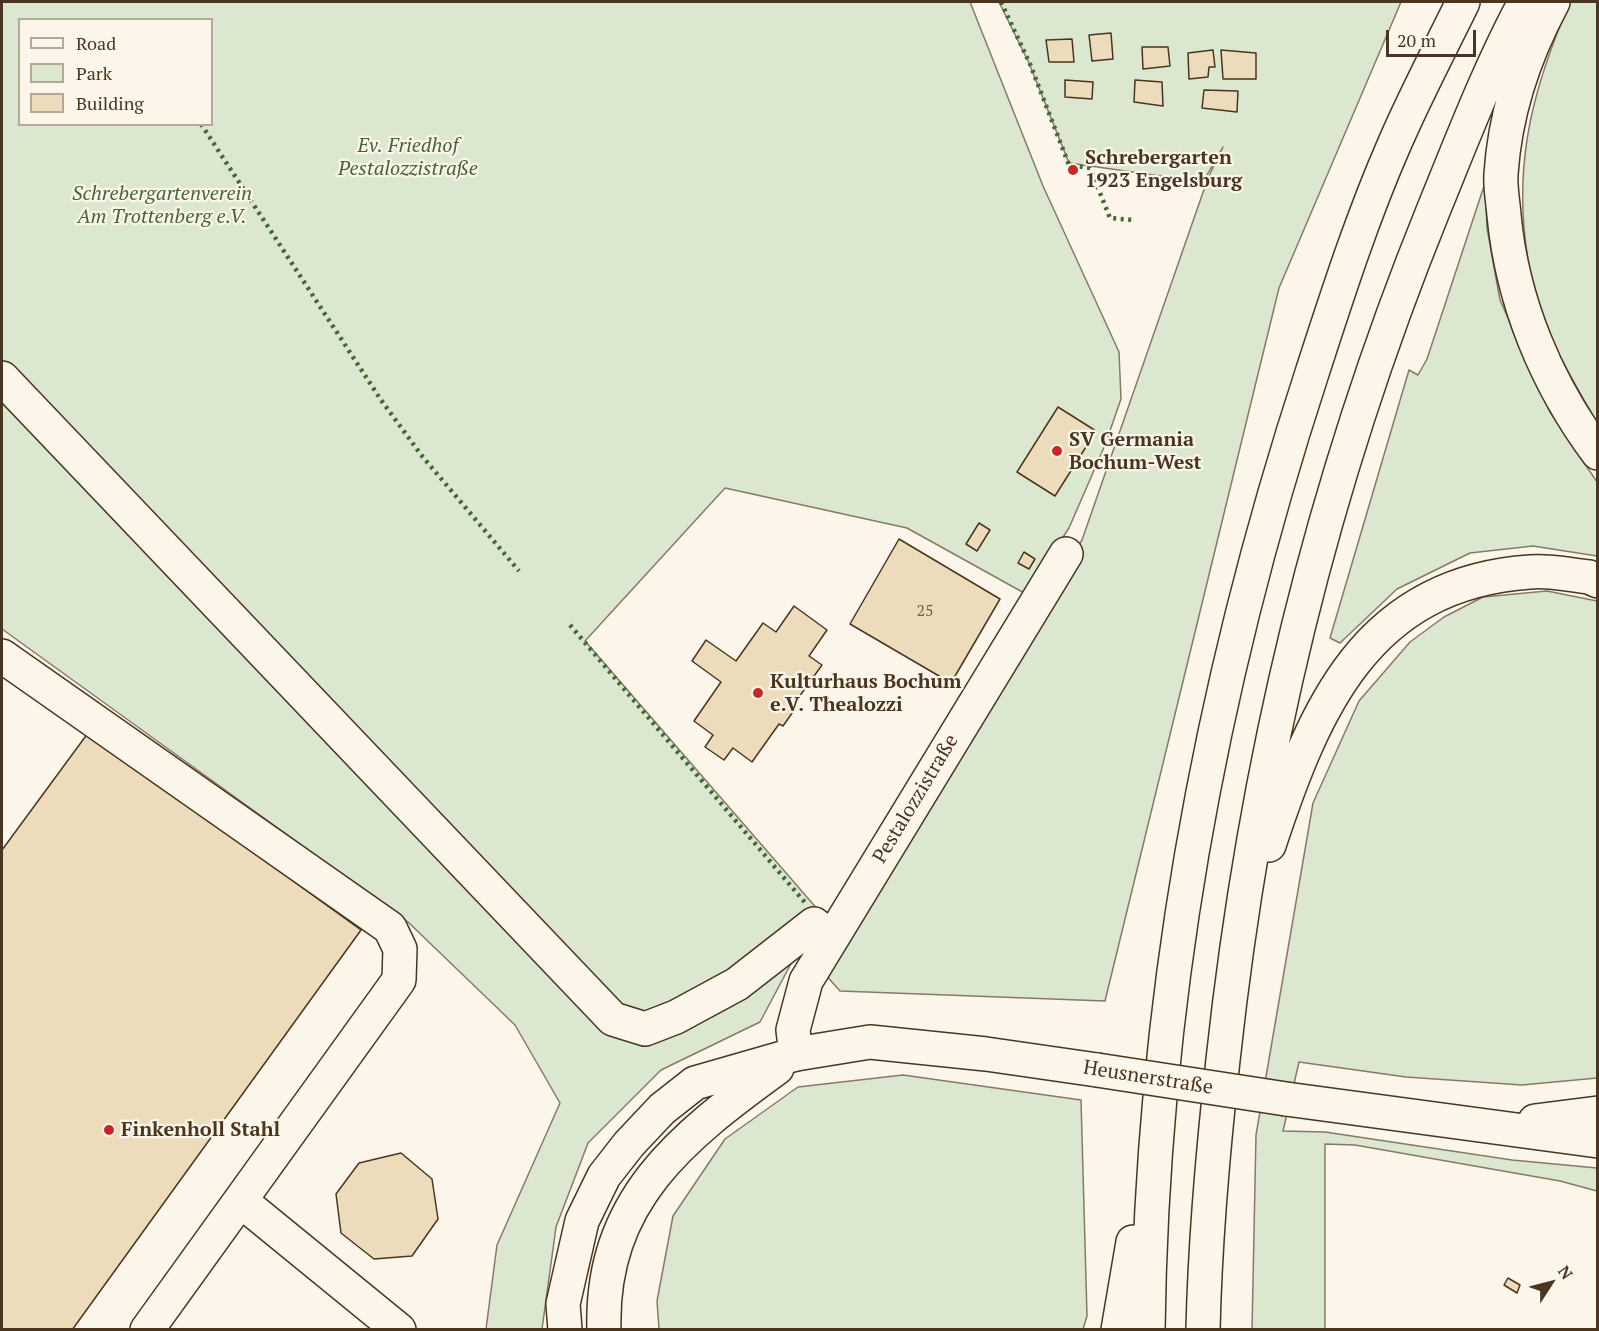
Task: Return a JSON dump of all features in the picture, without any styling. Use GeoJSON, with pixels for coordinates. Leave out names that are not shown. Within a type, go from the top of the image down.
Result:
{"type":"FeatureCollection","features":[{"type":"Feature","properties":{"kind":"main road"},"geometry":{"type":"LineString","coordinates":[[1148,1329],[1149,1254],[1168,1010],[1216,724],[1252,572],[1288,447],[1328,324],[1377,190],[1394,146],[1463,2]]}},
{"type":"Feature","properties":{"kind":"main road"},"geometry":{"type":"LineString","coordinates":[[1203,1329],[1213,1154],[1236,944],[1265,768],[1329,505],[1375,364],[1412,264],[1506,37],[1525,2]]}},
{"type":"Feature","properties":{"kind":"main road"},"geometry":{"type":"LineString","coordinates":[[1553,2],[1537,33],[1510,110],[1501,176],[1508,258],[1528,327],[1560,395],[1598,453]]}},
{"type":"Feature","properties":{"kind":"main road"},"geometry":{"type":"LineString","coordinates":[[2,378],[613,1019],[645,1029],[676,1017],[737,984],[814,924],[831,938]]}},
{"type":"Feature","properties":{"kind":"main road","name":"Pestalozzistraße"},"geometry":{"type":"LineString","coordinates":[[796,1054],[793,1030],[806,981],[1066,554]]}},
{"type":"Feature","properties":{"kind":"main road"},"geometry":{"type":"LineString","coordinates":[[1236,944],[1292,775],[1318,718],[1345,671],[1380,634],[1421,601],[1470,581],[1531,572],[1589,577],[1598,581]]}},
{"type":"Feature","properties":{"kind":"main road"},"geometry":{"type":"LineString","coordinates":[[2,656],[390,928],[400,949],[399,980],[147,1329]]}},
{"type":"Feature","properties":{"kind":"main road","name":"Heusnerstraße"},"geometry":{"type":"LineString","coordinates":[[565,1329],[563,1304],[582,1221],[604,1176],[629,1144],[662,1109],[695,1083],[796,1054],[870,1042],[986,1054],[1443,1122],[1500,1126],[1598,1141]]}},
{"type":"Feature","properties":{"kind":"main road"},"geometry":{"type":"LineString","coordinates":[[604,1329],[603,1296],[609,1261],[628,1213],[654,1174],[683,1140],[708,1117],[796,1054]]}},
{"type":"Feature","properties":{"kind":"main road"},"geometry":{"type":"LineString","coordinates":[[1118,1329],[1163,1063]]}},
{"type":"Feature","properties":{"kind":"main road","name":"Heusnerstraße"},"geometry":{"type":"LineString","coordinates":[[1500,1126],[1598,1113]]}},
{"type":"Feature","properties":{"kind":"main road"},"geometry":{"type":"LineString","coordinates":[[241,1201],[399,1329]]}},
{"type":"Feature","properties":{"kind":"green space"},"geometry":{"type":"Polygon","coordinates":[[[2,2],[970,2],[1043,186],[1119,352],[1121,399],[1105,445],[1069,528],[1026,594],[907,528],[725,488],[585,641],[819,911],[760,1022],[661,1070],[588,1143],[556,1227],[542,1329],[486,1329],[497,1245],[560,1103],[515,1025],[408,922],[2,629],[2,2]]]}},
{"type":"Feature","properties":{"kind":"green space"},"geometry":{"type":"Polygon","coordinates":[[[999,2],[1401,2],[1279,288],[1105,1001],[840,991],[823,972],[923,811],[1082,540],[1208,178],[1223,147],[1203,182],[1069,163],[1029,63],[999,2]]]}},
{"type":"Feature","properties":{"kind":"green space"},"geometry":{"type":"Polygon","coordinates":[[[1570,2],[1597,2],[1597,423],[1560,355],[1541,313],[1530,271],[1523,213],[1525,151],[1530,121],[1547,62],[1570,2]]]}},
{"type":"Feature","properties":{"kind":"green space"},"geometry":{"type":"Polygon","coordinates":[[[1485,183],[1487,228],[1500,300],[1550,412],[1597,482],[1597,556],[1533,546],[1470,553],[1397,589],[1340,643],[1330,638],[1409,370],[1418,375],[1427,359],[1485,183]]]}},
{"type":"Feature","properties":{"kind":"green space"},"geometry":{"type":"Polygon","coordinates":[[[1547,591],[1597,601],[1597,1078],[1522,1085],[1406,1077],[1299,1062],[1283,1131],[1325,1132],[1512,1160],[1597,1168],[1597,1191],[1560,1181],[1355,1145],[1325,1144],[1325,1329],[1252,1330],[1256,1135],[1313,803],[1359,701],[1410,642],[1444,617],[1483,597],[1547,591]]]}},
{"type":"Feature","properties":{"kind":"green space"},"geometry":{"type":"Polygon","coordinates":[[[903,1075],[1081,1100],[1087,1316],[1083,1329],[659,1329],[657,1301],[673,1216],[725,1139],[798,1087],[903,1075]]]}},
{"type":"Feature","properties":{"kind":"building"},"geometry":{"type":"Polygon","coordinates":[[[1111,33],[1113,59],[1092,61],[1089,35],[1111,33]]]}},
{"type":"Feature","properties":{"kind":"building"},"geometry":{"type":"Polygon","coordinates":[[[1072,39],[1074,62],[1049,62],[1046,40],[1072,39]]]}},
{"type":"Feature","properties":{"kind":"building"},"geometry":{"type":"Polygon","coordinates":[[[1142,47],[1168,47],[1170,66],[1143,69],[1142,47]]]}},
{"type":"Feature","properties":{"kind":"building"},"geometry":{"type":"Polygon","coordinates":[[[1213,50],[1215,67],[1209,67],[1208,77],[1189,79],[1188,53],[1213,50]]]}},
{"type":"Feature","properties":{"kind":"building"},"geometry":{"type":"Polygon","coordinates":[[[1221,50],[1256,53],[1256,79],[1223,79],[1221,50]]]}},
{"type":"Feature","properties":{"kind":"building"},"geometry":{"type":"Polygon","coordinates":[[[1065,80],[1093,82],[1092,99],[1065,97],[1065,80]]]}},
{"type":"Feature","properties":{"kind":"building"},"geometry":{"type":"Polygon","coordinates":[[[1135,80],[1162,82],[1163,106],[1134,102],[1135,80]]]}},
{"type":"Feature","properties":{"kind":"building"},"geometry":{"type":"Polygon","coordinates":[[[1204,90],[1238,91],[1237,112],[1202,108],[1204,90]]]}},
{"type":"Feature","properties":{"kind":"building","name":"SV Germania Bochum-West"},"geometry":{"type":"Polygon","coordinates":[[[1058,407],[1096,431],[1055,496],[1017,472],[1058,407]]]}},
{"type":"Feature","properties":{"kind":"building"},"geometry":{"type":"Polygon","coordinates":[[[979,523],[990,530],[977,551],[966,544],[979,523]]]}},
{"type":"Feature","properties":{"kind":"building"},"geometry":{"type":"Polygon","coordinates":[[[899,539],[1000,599],[951,683],[850,624],[899,539]]]}},
{"type":"Feature","properties":{"kind":"building"},"geometry":{"type":"Polygon","coordinates":[[[1024,552],[1035,559],[1029,569],[1018,563],[1024,552]]]}},
{"type":"Feature","properties":{"kind":"building","name":"Kulturhaus Bochum e.V. Thealozzi"},"geometry":{"type":"Polygon","coordinates":[[[794,606],[827,630],[809,656],[822,665],[794,704],[797,706],[783,726],[779,724],[752,762],[733,748],[724,760],[705,747],[713,735],[694,721],[721,682],[692,661],[706,640],[736,661],[763,623],[776,632],[794,606]]]}},
{"type":"Feature","properties":{"kind":"building","name":"Finkenholl Stahl"},"geometry":{"type":"Polygon","coordinates":[[[88,733],[361,930],[72,1330],[2,1330],[2,850],[88,733]]]}},
{"type":"Feature","properties":{"kind":"building"},"geometry":{"type":"Polygon","coordinates":[[[401,1153],[432,1179],[438,1219],[412,1256],[374,1259],[341,1233],[336,1194],[359,1163],[401,1153]]]}},
{"type":"Feature","properties":{"kind":"building"},"geometry":{"type":"Polygon","coordinates":[[[1508,1278],[1520,1285],[1517,1293],[1504,1285],[1508,1278]]]}},
{"type":"Feature","properties":{"kind":"hedge"},"geometry":{"type":"LineString","coordinates":[[1001,2],[1030,64],[1069,165],[1090,168],[1110,218],[1133,220]]}},
{"type":"Feature","properties":{"kind":"hedge"},"geometry":{"type":"LineString","coordinates":[[202,126],[381,400],[422,456],[519,571]]}},
{"type":"Feature","properties":{"kind":"hedge"},"geometry":{"type":"LineString","coordinates":[[570,625],[807,905]]}},
{"type":"Feature","properties":{"kind":"place","name":"Schrebergarten 1923 Engelsburg"},"geometry":{"type":"Point","coordinates":[1073,170]}},
{"type":"Feature","properties":{"kind":"place","name":"SV Germania Bochum-West"},"geometry":{"type":"Point","coordinates":[1057,451]}},
{"type":"Feature","properties":{"kind":"place","name":"Kulturhaus Bochum e.V. Thealozzi"},"geometry":{"type":"Point","coordinates":[758,693]}},
{"type":"Feature","properties":{"kind":"place","name":"Finkenholl Stahl"},"geometry":{"type":"Point","coordinates":[109,1130]}},
{"type":"Feature","properties":{"kind":"park label","name":"Ev. Friedhof Pestalozzistraße"},"geometry":{"type":"Point","coordinates":[408,158]}},
{"type":"Feature","properties":{"kind":"park label","name":"Schrebergartenverein Am Trottenberg e.V."},"geometry":{"type":"Point","coordinates":[162,206]}}]}
